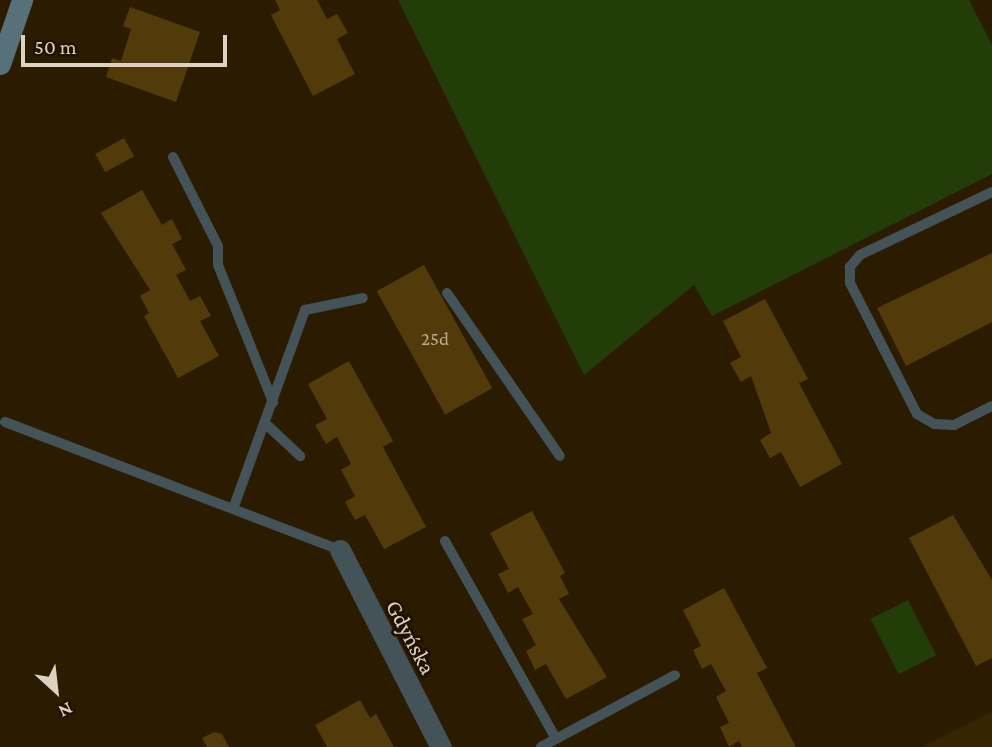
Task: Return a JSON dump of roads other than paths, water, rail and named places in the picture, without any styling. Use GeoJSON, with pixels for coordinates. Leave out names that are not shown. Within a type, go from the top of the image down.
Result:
{"type":"FeatureCollection","features":[{"type":"Feature","properties":{"kind":"street"},"geometry":{"type":"LineString","coordinates":[[0,64],[22,0]]}},
{"type":"Feature","properties":{"kind":"street","name":"Gdyńska"},"geometry":{"type":"LineString","coordinates":[[340,550],[441,747]]}},
{"type":"Feature","properties":{"kind":"lane"},"geometry":{"type":"LineString","coordinates":[[173,157],[218,246],[218,265],[274,402]]}},
{"type":"Feature","properties":{"kind":"lane"},"geometry":{"type":"LineString","coordinates":[[992,192],[860,255],[850,267],[850,283],[918,414],[934,424],[954,425],[992,406]]}},
{"type":"Feature","properties":{"kind":"lane"},"geometry":{"type":"LineString","coordinates":[[447,293],[560,456]]}},
{"type":"Feature","properties":{"kind":"lane"},"geometry":{"type":"LineString","coordinates":[[233,509],[274,402],[305,310],[363,298]]}},
{"type":"Feature","properties":{"kind":"lane"},"geometry":{"type":"LineString","coordinates":[[5,422],[340,550]]}},
{"type":"Feature","properties":{"kind":"lane"},"geometry":{"type":"LineString","coordinates":[[266,424],[300,456]]}},
{"type":"Feature","properties":{"kind":"lane"},"geometry":{"type":"LineString","coordinates":[[445,541],[556,739]]}},
{"type":"Feature","properties":{"kind":"lane"},"geometry":{"type":"LineString","coordinates":[[541,747],[676,675]]}}]}
